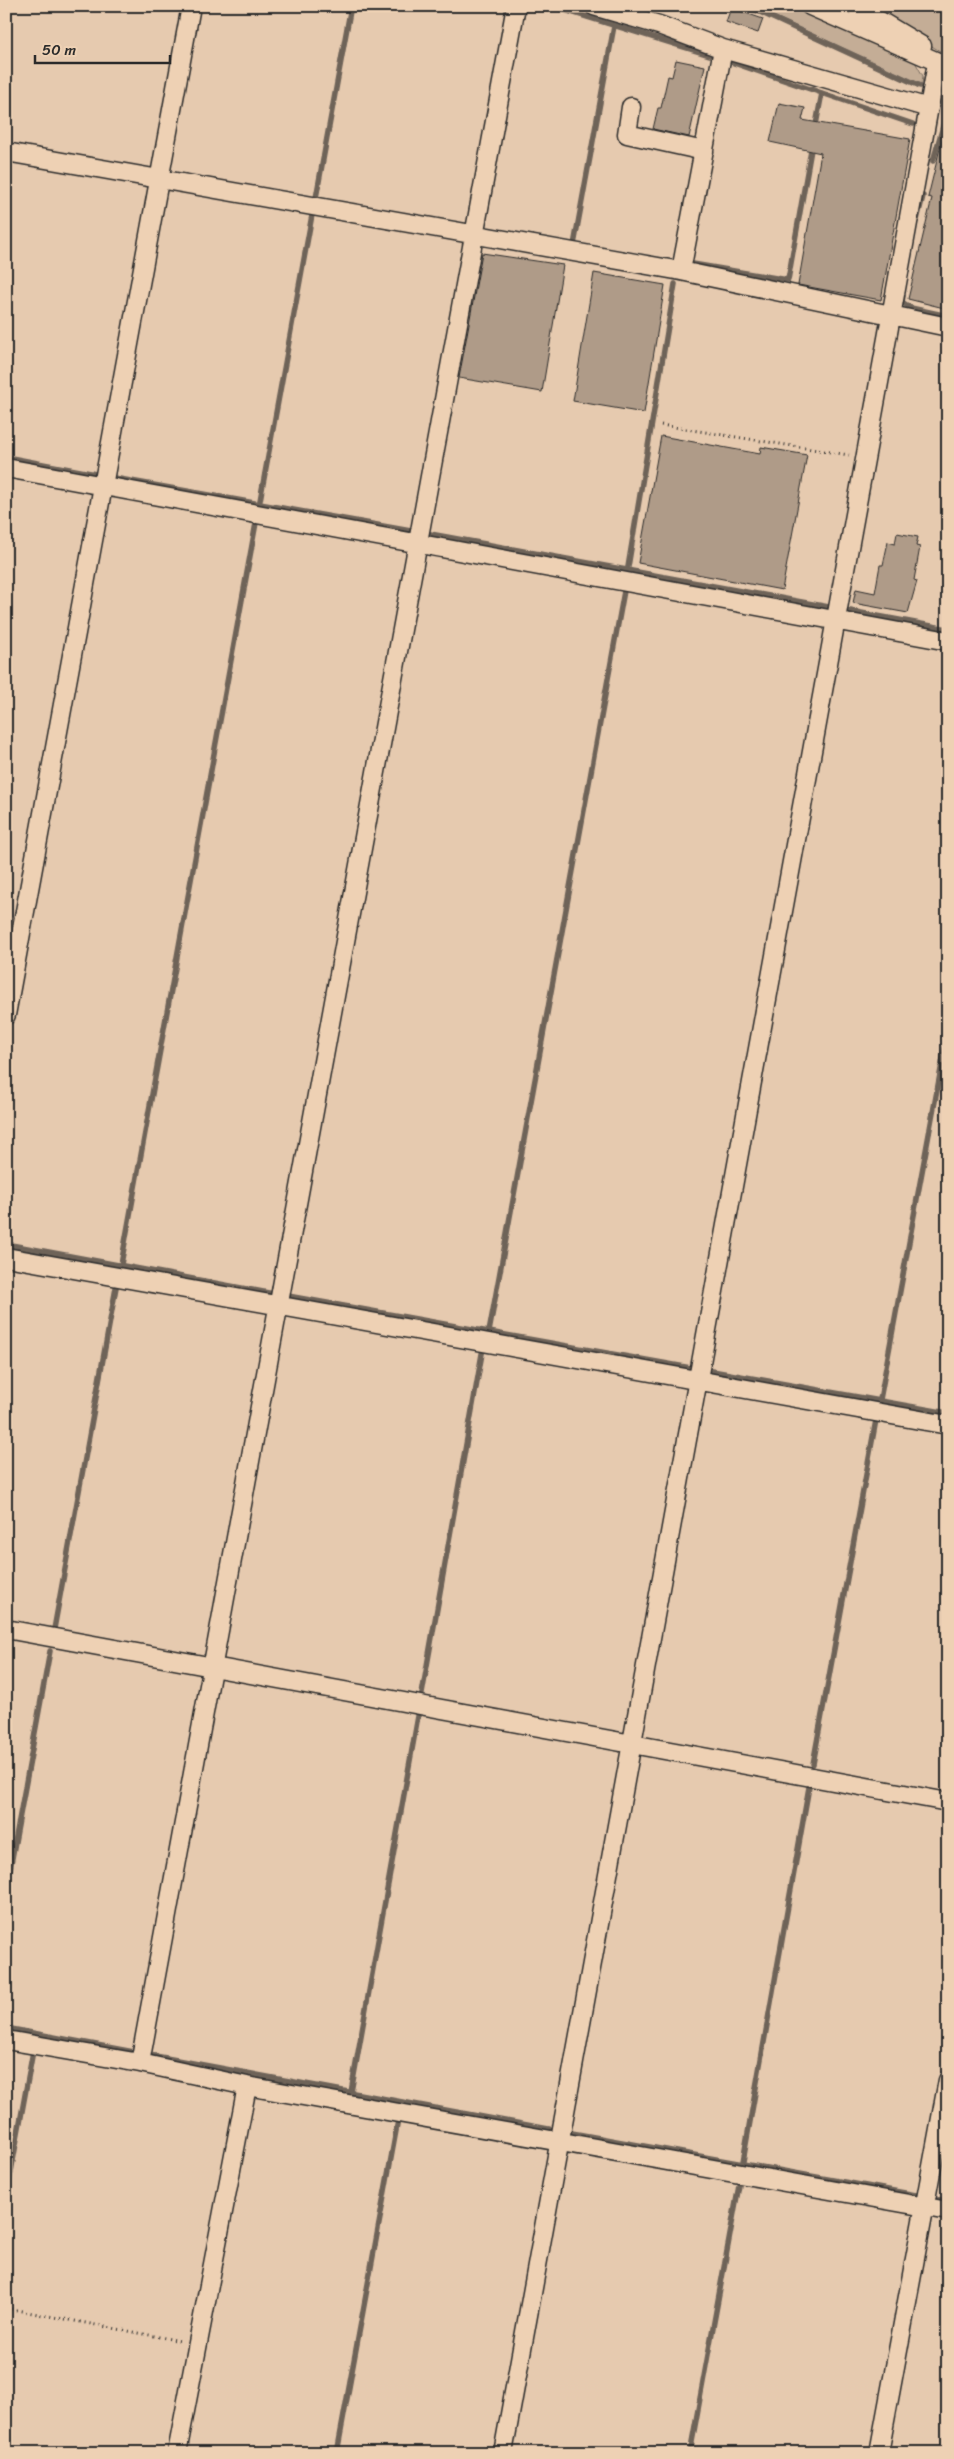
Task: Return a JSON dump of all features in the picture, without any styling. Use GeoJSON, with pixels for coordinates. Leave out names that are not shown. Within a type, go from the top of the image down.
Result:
{"type":"FeatureCollection","features":[{"type":"Feature","properties":{"kind":"street"},"geometry":{"type":"LineString","coordinates":[[6,1015],[191,6]]}},
{"type":"Feature","properties":{"kind":"street"},"geometry":{"type":"LineString","coordinates":[[140,2063],[516,6]]}},
{"type":"Feature","properties":{"kind":"street"},"geometry":{"type":"LineString","coordinates":[[594,6],[658,25],[723,49],[929,108]]}},
{"type":"Feature","properties":{"kind":"street"},"geometry":{"type":"LineString","coordinates":[[810,6],[942,64]]}},
{"type":"Feature","properties":{"kind":"street"},"geometry":{"type":"LineString","coordinates":[[855,6],[919,44],[942,64]]}},
{"type":"Feature","properties":{"kind":"street"},"geometry":{"type":"LineString","coordinates":[[681,271],[723,49]]}},
{"type":"Feature","properties":{"kind":"street"},"geometry":{"type":"LineString","coordinates":[[503,2453],[929,108],[942,64]]}},
{"type":"Feature","properties":{"kind":"street"},"geometry":{"type":"LineString","coordinates":[[632,107],[627,134],[704,150]]}},
{"type":"Feature","properties":{"kind":"street"},"geometry":{"type":"LineString","coordinates":[[6,152],[681,271],[948,327]]}},
{"type":"Feature","properties":{"kind":"street"},"geometry":{"type":"LineString","coordinates":[[6,468],[948,641]]}},
{"type":"Feature","properties":{"kind":"street"},"geometry":{"type":"LineString","coordinates":[[6,1257],[280,1304],[948,1425]]}},
{"type":"Feature","properties":{"kind":"street"},"geometry":{"type":"LineString","coordinates":[[6,1629],[948,1802]]}},
{"type":"Feature","properties":{"kind":"street"},"geometry":{"type":"LineString","coordinates":[[6,2040],[140,2063],[247,2086],[560,2140],[948,2211]]}},
{"type":"Feature","properties":{"kind":"street"},"geometry":{"type":"LineString","coordinates":[[879,2453],[948,2080]]}},
{"type":"Feature","properties":{"kind":"street"},"geometry":{"type":"LineString","coordinates":[[177,2453],[196,2344],[247,2086]]}},
{"type":"Feature","properties":{"kind":"path"},"geometry":{"type":"LineString","coordinates":[[661,425],[865,457]]}},
{"type":"Feature","properties":{"kind":"path"},"geometry":{"type":"LineString","coordinates":[[6,2308],[196,2344]]}},
{"type":"Feature","properties":{"kind":"shaded area"},"geometry":{"type":"Polygon","coordinates":[[[752,6],[794,6],[914,60],[923,76],[922,84],[752,6]]]}},
{"type":"Feature","properties":{"kind":"shaded area"},"geometry":{"type":"Polygon","coordinates":[[[864,6],[948,6],[948,54],[940,51],[864,6]]]}},
{"type":"Feature","properties":{"kind":"shaded area"},"geometry":{"type":"Polygon","coordinates":[[[948,78],[948,107],[938,106],[942,82],[948,78]]]}},
{"type":"Feature","properties":{"kind":"building"},"geometry":{"type":"Polygon","coordinates":[[[731,8],[763,19],[758,33],[726,22],[731,8]]]}},
{"type":"Feature","properties":{"kind":"building"},"geometry":{"type":"Polygon","coordinates":[[[676,60],[705,66],[689,137],[653,129],[658,108],[661,108],[668,76],[672,77],[676,60]]]}},
{"type":"Feature","properties":{"kind":"building"},"geometry":{"type":"Polygon","coordinates":[[[779,103],[805,108],[802,120],[910,139],[881,300],[798,285],[821,153],[770,142],[779,103]]]}},
{"type":"Feature","properties":{"kind":"building"},"geometry":{"type":"Polygon","coordinates":[[[942,140],[948,140],[948,309],[908,299],[932,198],[928,197],[942,140]]]}},
{"type":"Feature","properties":{"kind":"building"},"geometry":{"type":"Polygon","coordinates":[[[482,253],[563,265],[542,392],[459,378],[482,253]]]}},
{"type":"Feature","properties":{"kind":"building"},"geometry":{"type":"Polygon","coordinates":[[[594,273],[665,285],[644,413],[573,401],[594,273]]]}},
{"type":"Feature","properties":{"kind":"building"},"geometry":{"type":"Polygon","coordinates":[[[661,436],[760,454],[761,447],[807,455],[782,590],[638,563],[661,436]]]}},
{"type":"Feature","properties":{"kind":"building"},"geometry":{"type":"Polygon","coordinates":[[[897,533],[918,537],[916,546],[920,547],[914,580],[917,581],[908,613],[853,603],[856,589],[875,593],[880,565],[883,565],[888,542],[895,544],[897,533]]]}},
{"type":"Feature","properties":{"kind":"waterway"},"geometry":{"type":"LineString","coordinates":[[316,198],[351,6]]}},
{"type":"Feature","properties":{"kind":"waterway"},"geometry":{"type":"LineString","coordinates":[[552,6],[710,55]]}},
{"type":"Feature","properties":{"kind":"waterway"},"geometry":{"type":"LineString","coordinates":[[747,6],[920,86]]}},
{"type":"Feature","properties":{"kind":"waterway"},"geometry":{"type":"LineString","coordinates":[[574,245],[614,26]]}},
{"type":"Feature","properties":{"kind":"waterway"},"geometry":{"type":"LineString","coordinates":[[728,61],[913,124]]}},
{"type":"Feature","properties":{"kind":"waterway"},"geometry":{"type":"LineString","coordinates":[[815,130],[822,93]]}},
{"type":"Feature","properties":{"kind":"waterway"},"geometry":{"type":"LineString","coordinates":[[933,161],[948,109]]}},
{"type":"Feature","properties":{"kind":"waterway"},"geometry":{"type":"LineString","coordinates":[[693,264],[788,280],[812,144]]}},
{"type":"Feature","properties":{"kind":"waterway"},"geometry":{"type":"LineString","coordinates":[[917,220],[923,196]]}},
{"type":"Feature","properties":{"kind":"waterway"},"geometry":{"type":"LineString","coordinates":[[259,506],[312,215]]}},
{"type":"Feature","properties":{"kind":"waterway"},"geometry":{"type":"LineString","coordinates":[[627,573],[675,284]]}},
{"type":"Feature","properties":{"kind":"waterway"},"geometry":{"type":"LineString","coordinates":[[903,296],[902,302],[911,308],[948,316]]}},
{"type":"Feature","properties":{"kind":"waterway"},"geometry":{"type":"LineString","coordinates":[[6,457],[96,474]]}},
{"type":"Feature","properties":{"kind":"waterway"},"geometry":{"type":"LineString","coordinates":[[114,478],[411,531]]}},
{"type":"Feature","properties":{"kind":"waterway"},"geometry":{"type":"LineString","coordinates":[[120,1270],[256,523]]}},
{"type":"Feature","properties":{"kind":"waterway"},"geometry":{"type":"LineString","coordinates":[[425,533],[829,607]]}},
{"type":"Feature","properties":{"kind":"waterway"},"geometry":{"type":"LineString","coordinates":[[489,1332],[624,591]]}},
{"type":"Feature","properties":{"kind":"waterway"},"geometry":{"type":"LineString","coordinates":[[845,610],[948,629]]}},
{"type":"Feature","properties":{"kind":"waterway"},"geometry":{"type":"LineString","coordinates":[[879,1405],[948,1031]]}},
{"type":"Feature","properties":{"kind":"waterway"},"geometry":{"type":"LineString","coordinates":[[6,1244],[274,1294]]}},
{"type":"Feature","properties":{"kind":"waterway"},"geometry":{"type":"LineString","coordinates":[[54,1629],[117,1282]]}},
{"type":"Feature","properties":{"kind":"waterway"},"geometry":{"type":"LineString","coordinates":[[288,1296],[691,1368]]}},
{"type":"Feature","properties":{"kind":"waterway"},"geometry":{"type":"LineString","coordinates":[[422,1694],[483,1348]]}},
{"type":"Feature","properties":{"kind":"waterway"},"geometry":{"type":"LineString","coordinates":[[707,1370],[948,1413]]}},
{"type":"Feature","properties":{"kind":"waterway"},"geometry":{"type":"LineString","coordinates":[[813,1764],[876,1420]]}},
{"type":"Feature","properties":{"kind":"waterway"},"geometry":{"type":"LineString","coordinates":[[6,1891],[50,1651]]}},
{"type":"Feature","properties":{"kind":"waterway"},"geometry":{"type":"LineString","coordinates":[[351,2092],[418,1716]]}},
{"type":"Feature","properties":{"kind":"waterway"},"geometry":{"type":"LineString","coordinates":[[742,2167],[809,1787]]}},
{"type":"Feature","properties":{"kind":"waterway"},"geometry":{"type":"LineString","coordinates":[[6,2028],[134,2052]]}},
{"type":"Feature","properties":{"kind":"waterway"},"geometry":{"type":"LineString","coordinates":[[6,2199],[33,2051]]}},
{"type":"Feature","properties":{"kind":"waterway"},"geometry":{"type":"LineString","coordinates":[[150,2055],[554,2130]]}},
{"type":"Feature","properties":{"kind":"waterway"},"geometry":{"type":"LineString","coordinates":[[337,2453],[398,2120]]}},
{"type":"Feature","properties":{"kind":"waterway"},"geometry":{"type":"LineString","coordinates":[[572,2133],[916,2195]]}},
{"type":"Feature","properties":{"kind":"waterway"},"geometry":{"type":"LineString","coordinates":[[690,2453],[740,2180]]}},
{"type":"Feature","properties":{"kind":"waterway"},"geometry":{"type":"LineString","coordinates":[[937,2199],[948,2201]]}}]}
